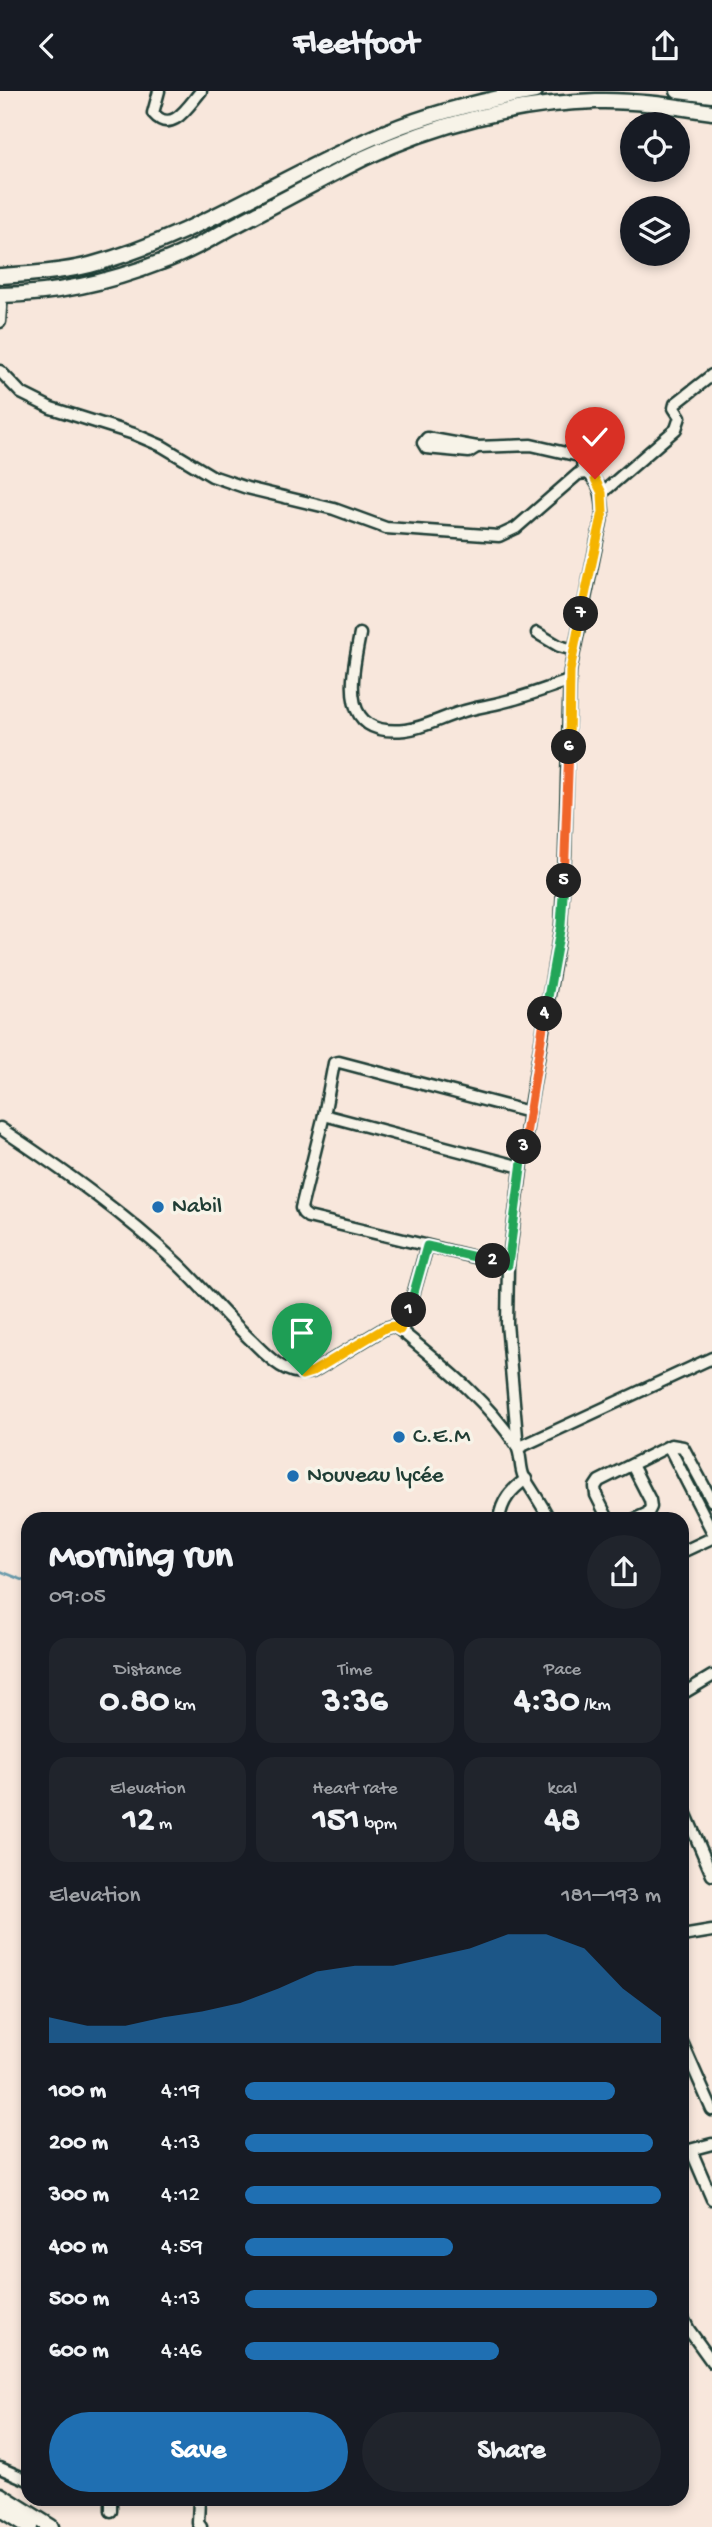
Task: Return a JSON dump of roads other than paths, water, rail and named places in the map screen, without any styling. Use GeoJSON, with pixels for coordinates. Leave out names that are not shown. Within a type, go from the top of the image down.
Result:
{"type":"FeatureCollection","features":[{"type":"Feature","properties":{"kind":"highway"},"geometry":{"type":"LineString","coordinates":[[0,276],[88,266],[151,245],[189,230],[385,132],[473,103],[535,91]]}},
{"type":"Feature","properties":{"kind":"highway"},"geometry":{"type":"LineString","coordinates":[[677,91],[712,95]]}},
{"type":"Feature","properties":{"kind":"highway"},"geometry":{"type":"LineString","coordinates":[[1,295],[32,294],[83,286],[161,263],[367,157],[433,131],[486,116],[548,105],[595,101],[657,104],[712,112]]}},
{"type":"Feature","properties":{"kind":"highway"},"geometry":{"type":"LineString","coordinates":[[0,2495],[51,2527]]}},
{"type":"Feature","properties":{"kind":"highway"},"geometry":{"type":"LineString","coordinates":[[0,2508],[30,2527]]}},
{"type":"Feature","properties":{"kind":"street"},"geometry":{"type":"LineString","coordinates":[[159,91],[153,113],[160,120],[168,122],[176,119],[201,91]]}},
{"type":"Feature","properties":{"kind":"street"},"geometry":{"type":"LineString","coordinates":[[0,322],[1,295]]}},
{"type":"Feature","properties":{"kind":"street"},"geometry":{"type":"LineString","coordinates":[[0,372],[21,393],[51,408],[134,434],[162,446],[212,476],[259,492],[334,509],[386,527],[499,536],[516,528],[583,472]]}},
{"type":"Feature","properties":{"kind":"street"},"geometry":{"type":"LineString","coordinates":[[602,493],[676,429],[680,418],[674,408],[675,404],[712,375]]}},
{"type":"Feature","properties":{"kind":"street"},"geometry":{"type":"LineString","coordinates":[[477,447],[540,445],[579,456],[582,459],[583,472]]}},
{"type":"Feature","properties":{"kind":"street"},"geometry":{"type":"LineString","coordinates":[[545,1512],[526,1479],[518,1448],[507,1323],[508,1265],[529,1112],[561,925],[568,790],[569,681],[603,512],[602,493],[595,479],[583,472]]}},
{"type":"Feature","properties":{"kind":"street"},"geometry":{"type":"LineString","coordinates":[[537,633],[559,646],[574,650]]}},
{"type":"Feature","properties":{"kind":"street"},"geometry":{"type":"LineString","coordinates":[[360,634],[351,684],[355,704],[362,718],[376,727],[408,730],[463,711],[505,702],[569,681]]}},
{"type":"Feature","properties":{"kind":"street"},"geometry":{"type":"LineString","coordinates":[[508,1265],[308,1217],[301,1207],[334,1063],[339,1062],[529,1112]]}},
{"type":"Feature","properties":{"kind":"street"},"geometry":{"type":"LineString","coordinates":[[324,1115],[521,1167]]}},
{"type":"Feature","properties":{"kind":"street"},"geometry":{"type":"LineString","coordinates":[[0,1128],[82,1183],[144,1234],[180,1266],[246,1336],[291,1372],[302,1375],[312,1372],[385,1328],[393,1326],[469,1388],[518,1448]]}},
{"type":"Feature","properties":{"kind":"street"},"geometry":{"type":"LineString","coordinates":[[400,1330],[406,1320],[427,1246]]}},
{"type":"Feature","properties":{"kind":"street"},"geometry":{"type":"LineString","coordinates":[[518,1448],[712,1358]]}},
{"type":"Feature","properties":{"kind":"street"},"geometry":{"type":"LineString","coordinates":[[604,1512],[596,1495],[595,1487],[599,1481],[677,1445],[682,1447],[712,1501]]}},
{"type":"Feature","properties":{"kind":"street"},"geometry":{"type":"LineString","coordinates":[[669,1447],[712,1531]]}},
{"type":"Feature","properties":{"kind":"street"},"geometry":{"type":"LineString","coordinates":[[632,1465],[650,1500],[648,1512]]}},
{"type":"Feature","properties":{"kind":"street"},"geometry":{"type":"LineString","coordinates":[[500,1512],[502,1503],[510,1492],[526,1479]]}},
{"type":"Feature","properties":{"kind":"street"},"geometry":{"type":"LineString","coordinates":[[689,1549],[712,1538]]}},
{"type":"Feature","properties":{"kind":"street"},"geometry":{"type":"LineString","coordinates":[[689,1690],[712,1676]]}},
{"type":"Feature","properties":{"kind":"street"},"geometry":{"type":"LineString","coordinates":[[689,1821],[712,1875]]}},
{"type":"Feature","properties":{"kind":"street"},"geometry":{"type":"LineString","coordinates":[[689,1935],[712,1931]]}},
{"type":"Feature","properties":{"kind":"street"},"geometry":{"type":"LineString","coordinates":[[689,2058],[712,2110]]}},
{"type":"Feature","properties":{"kind":"street"},"geometry":{"type":"LineString","coordinates":[[689,2150],[712,2144]]}},
{"type":"Feature","properties":{"kind":"street"},"geometry":{"type":"LineString","coordinates":[[689,2155],[712,2199]]}},
{"type":"Feature","properties":{"kind":"street"},"geometry":{"type":"LineString","coordinates":[[689,2330],[712,2362]]}},
{"type":"Feature","properties":{"kind":"street"},"geometry":{"type":"LineString","coordinates":[[0,2468],[21,2477]]}},
{"type":"Feature","properties":{"kind":"street"},"geometry":{"type":"LineString","coordinates":[[111,2506],[111,2511]]}},
{"type":"Feature","properties":{"kind":"street"},"geometry":{"type":"LineString","coordinates":[[199,2506],[198,2523],[201,2527]]}},
{"type":"Feature","properties":{"kind":"waterway"},"geometry":{"type":"LineString","coordinates":[[0,1571],[21,1579]]}},
{"type":"Feature","properties":{"kind":"place","name":"Nabil"},"geometry":{"type":"Point","coordinates":[158,1207]}},
{"type":"Feature","properties":{"kind":"place","name":"C.E.M"},"geometry":{"type":"Point","coordinates":[399,1437]}},
{"type":"Feature","properties":{"kind":"place","name":"Nouveau lycée"},"geometry":{"type":"Point","coordinates":[293,1476]}}]}
